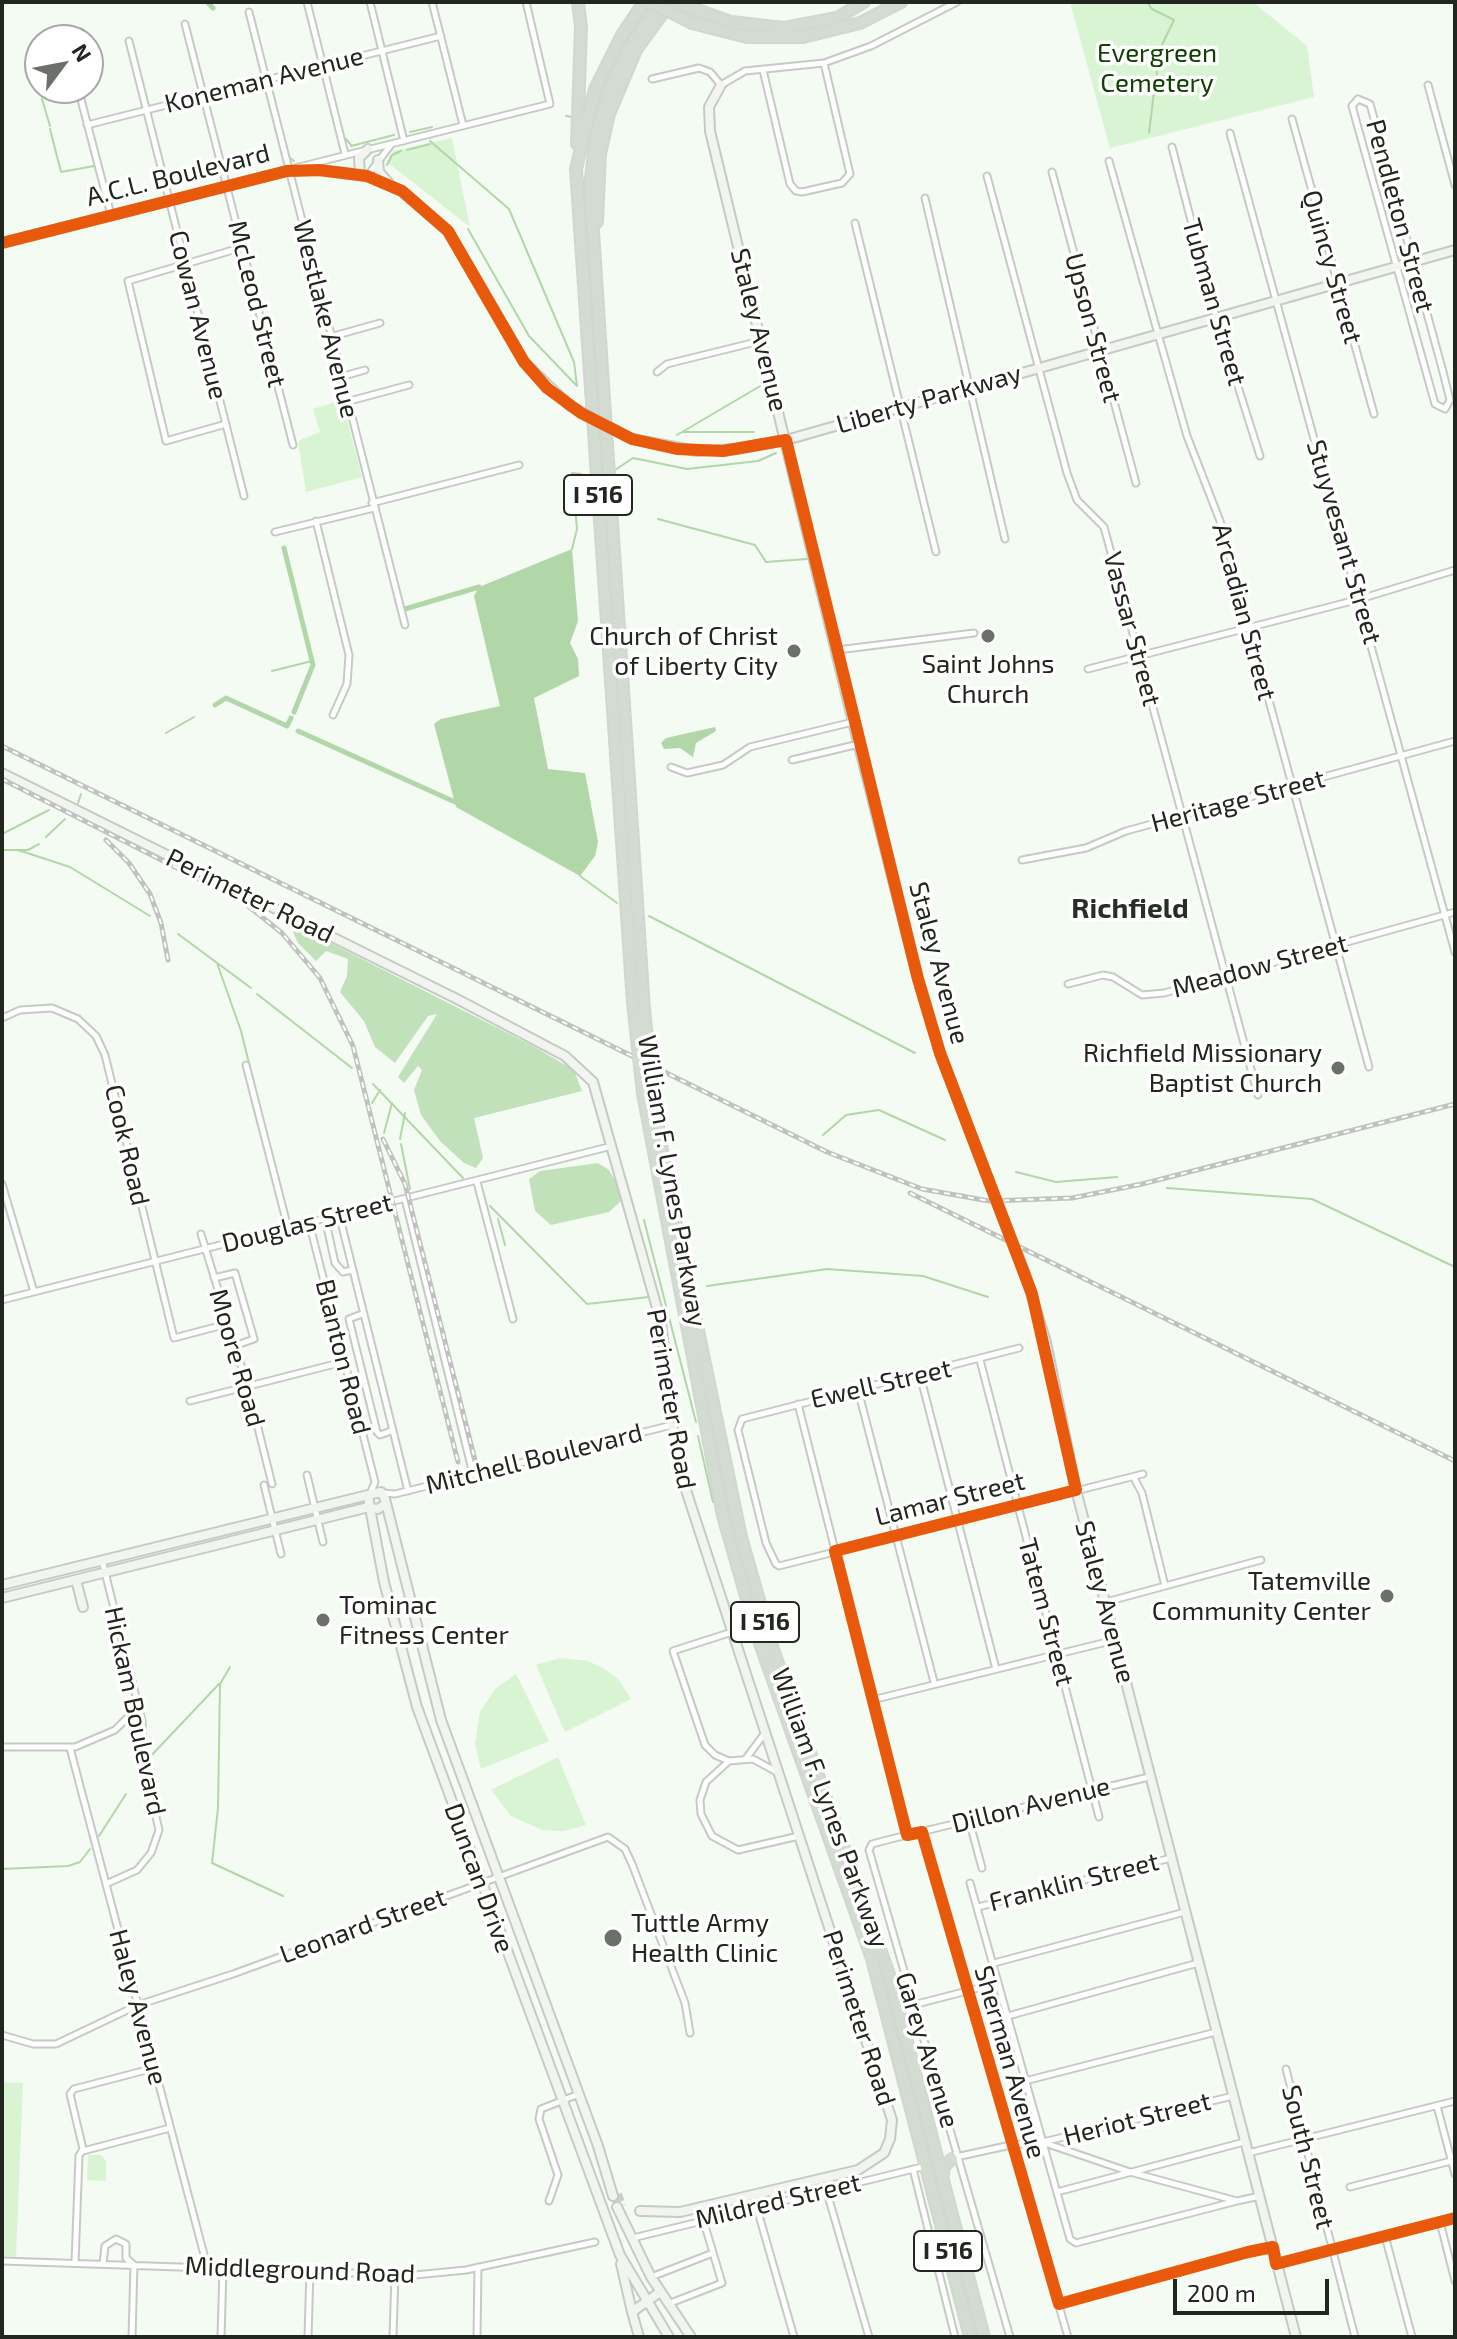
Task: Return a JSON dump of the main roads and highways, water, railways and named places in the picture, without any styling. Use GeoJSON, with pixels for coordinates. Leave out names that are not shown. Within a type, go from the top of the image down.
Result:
{"type":"FeatureCollection","features":[{"type":"Feature","properties":{"kind":"highway"},"geometry":{"type":"LineString","coordinates":[[576,169],[581,38],[578,2]]}},
{"type":"Feature","properties":{"kind":"highway","name":"William F. Lynes Parkway"},"geometry":{"type":"LineString","coordinates":[[644,2],[622,35],[595,89],[576,169],[638,1006],[654,1103],[741,1537],[773,1649],[890,1977],[984,2337]]}},
{"type":"Feature","properties":{"kind":"highway"},"geometry":{"type":"LineString","coordinates":[[651,2],[692,23],[747,37],[803,37],[860,23],[901,2]]}},
{"type":"Feature","properties":{"kind":"highway","name":"William F. Lynes Parkway"},"geometry":{"type":"LineString","coordinates":[[661,2],[627,51],[597,129],[590,186],[643,1094],[723,1516],[758,1638],[872,1959],[970,2337]]}},
{"type":"Feature","properties":{"kind":"highway"},"geometry":{"type":"LineString","coordinates":[[596,308],[597,187],[603,135],[628,66],[673,2],[700,13],[749,25],[793,27],[846,15],[864,2]]}},
{"type":"Feature","properties":{"kind":"highway"},"geometry":{"type":"LineString","coordinates":[[933,2149],[941,2158],[955,2158],[943,2167],[943,2185]]}},
{"type":"Feature","properties":{"kind":"waterway"},"geometry":{"type":"LineString","coordinates":[[207,2],[213,8]]}},
{"type":"Feature","properties":{"kind":"waterway"},"geometry":{"type":"LineString","coordinates":[[1147,2],[1152,9],[1174,20],[1161,47]]}},
{"type":"Feature","properties":{"kind":"waterway"},"geometry":{"type":"LineString","coordinates":[[1156,87],[1158,54]]}},
{"type":"Feature","properties":{"kind":"waterway"},"geometry":{"type":"LineString","coordinates":[[1149,133],[1154,92]]}},
{"type":"Feature","properties":{"kind":"waterway"},"geometry":{"type":"LineString","coordinates":[[43,104],[50,126]]}},
{"type":"Feature","properties":{"kind":"waterway"},"geometry":{"type":"LineString","coordinates":[[566,116],[572,117]]}},
{"type":"Feature","properties":{"kind":"waterway"},"geometry":{"type":"LineString","coordinates":[[410,132],[432,127]]}},
{"type":"Feature","properties":{"kind":"waterway"},"geometry":{"type":"LineString","coordinates":[[50,129],[61,172],[94,166]]}},
{"type":"Feature","properties":{"kind":"waterway"},"geometry":{"type":"LineString","coordinates":[[351,146],[394,135]]}},
{"type":"Feature","properties":{"kind":"waterway"},"geometry":{"type":"LineString","coordinates":[[345,138],[352,146]]}},
{"type":"Feature","properties":{"kind":"waterway"},"geometry":{"type":"LineString","coordinates":[[430,141],[509,209],[574,362],[577,386]]}},
{"type":"Feature","properties":{"kind":"waterway"},"geometry":{"type":"LineString","coordinates":[[407,150],[430,144]]}},
{"type":"Feature","properties":{"kind":"waterway"},"geometry":{"type":"LineString","coordinates":[[387,165],[392,155],[401,151]]}},
{"type":"Feature","properties":{"kind":"waterway"},"geometry":{"type":"LineString","coordinates":[[286,155],[294,161]]}},
{"type":"Feature","properties":{"kind":"waterway"},"geometry":{"type":"LineString","coordinates":[[468,229],[529,336],[576,385]]}},
{"type":"Feature","properties":{"kind":"waterway"},"geometry":{"type":"LineString","coordinates":[[677,435],[762,385],[765,388]]}},
{"type":"Feature","properties":{"kind":"waterway"},"geometry":{"type":"LineString","coordinates":[[797,442],[848,427]]}},
{"type":"Feature","properties":{"kind":"waterway"},"geometry":{"type":"LineString","coordinates":[[683,432],[754,432]]}},
{"type":"Feature","properties":{"kind":"waterway"},"geometry":{"type":"LineString","coordinates":[[615,470],[633,458],[687,469],[758,461],[776,453]]}},
{"type":"Feature","properties":{"kind":"waterway"},"geometry":{"type":"LineString","coordinates":[[572,549],[577,529],[572,473],[581,474]]}},
{"type":"Feature","properties":{"kind":"waterway"},"geometry":{"type":"LineString","coordinates":[[658,519],[755,545],[766,562],[807,559]]}},
{"type":"Feature","properties":{"kind":"waterway"},"geometry":{"type":"LineString","coordinates":[[284,548],[313,665],[294,712]]}},
{"type":"Feature","properties":{"kind":"waterway"},"geometry":{"type":"LineString","coordinates":[[405,609],[479,587]]}},
{"type":"Feature","properties":{"kind":"waterway"},"geometry":{"type":"LineString","coordinates":[[272,671],[312,661]]}},
{"type":"Feature","properties":{"kind":"waterway"},"geometry":{"type":"LineString","coordinates":[[215,705],[226,698],[287,726],[291,718]]}},
{"type":"Feature","properties":{"kind":"waterway"},"geometry":{"type":"LineString","coordinates":[[166,733],[194,717]]}},
{"type":"Feature","properties":{"kind":"waterway"},"geometry":{"type":"LineString","coordinates":[[298,731],[455,802]]}},
{"type":"Feature","properties":{"kind":"waterway"},"geometry":{"type":"LineString","coordinates":[[78,803],[81,794]]}},
{"type":"Feature","properties":{"kind":"waterway"},"geometry":{"type":"LineString","coordinates":[[2,834],[49,810]]}},
{"type":"Feature","properties":{"kind":"waterway"},"geometry":{"type":"LineString","coordinates":[[46,837],[65,819]]}},
{"type":"Feature","properties":{"kind":"waterway"},"geometry":{"type":"LineString","coordinates":[[2,850],[28,850],[39,844]]}},
{"type":"Feature","properties":{"kind":"waterway"},"geometry":{"type":"LineString","coordinates":[[18,850],[70,867],[150,916]]}},
{"type":"Feature","properties":{"kind":"waterway"},"geometry":{"type":"LineString","coordinates":[[580,876],[617,903]]}},
{"type":"Feature","properties":{"kind":"waterway"},"geometry":{"type":"LineString","coordinates":[[649,916],[915,1053]]}},
{"type":"Feature","properties":{"kind":"waterway"},"geometry":{"type":"LineString","coordinates":[[178,934],[251,988]]}},
{"type":"Feature","properties":{"kind":"waterway"},"geometry":{"type":"LineString","coordinates":[[217,963],[241,1031],[254,1083]]}},
{"type":"Feature","properties":{"kind":"waterway"},"geometry":{"type":"LineString","coordinates":[[257,994],[352,1068]]}},
{"type":"Feature","properties":{"kind":"waterway"},"geometry":{"type":"LineString","coordinates":[[373,1084],[463,1178]]}},
{"type":"Feature","properties":{"kind":"waterway"},"geometry":{"type":"LineString","coordinates":[[372,1103],[380,1090]]}},
{"type":"Feature","properties":{"kind":"waterway"},"geometry":{"type":"LineString","coordinates":[[252,1102],[258,1125]]}},
{"type":"Feature","properties":{"kind":"waterway"},"geometry":{"type":"LineString","coordinates":[[384,1133],[392,1103]]}},
{"type":"Feature","properties":{"kind":"waterway"},"geometry":{"type":"LineString","coordinates":[[823,1135],[846,1115],[879,1110],[945,1140]]}},
{"type":"Feature","properties":{"kind":"waterway"},"geometry":{"type":"LineString","coordinates":[[400,1139],[405,1113]]}},
{"type":"Feature","properties":{"kind":"waterway"},"geometry":{"type":"LineString","coordinates":[[401,1144],[410,1189]]}},
{"type":"Feature","properties":{"kind":"waterway"},"geometry":{"type":"LineString","coordinates":[[1016,1172],[1056,1182],[1117,1177]]}},
{"type":"Feature","properties":{"kind":"waterway"},"geometry":{"type":"LineString","coordinates":[[1167,1188],[1312,1199],[1455,1267]]}},
{"type":"Feature","properties":{"kind":"waterway"},"geometry":{"type":"LineString","coordinates":[[490,1206],[587,1304],[649,1297]]}},
{"type":"Feature","properties":{"kind":"waterway"},"geometry":{"type":"LineString","coordinates":[[498,1219],[505,1245]]}},
{"type":"Feature","properties":{"kind":"waterway"},"geometry":{"type":"LineString","coordinates":[[644,1220],[696,1422]]}},
{"type":"Feature","properties":{"kind":"waterway"},"geometry":{"type":"LineString","coordinates":[[707,1286],[827,1269],[923,1276],[988,1297]]}},
{"type":"Feature","properties":{"kind":"waterway"},"geometry":{"type":"LineString","coordinates":[[698,1436],[713,1502]]}},
{"type":"Feature","properties":{"kind":"waterway"},"geometry":{"type":"LineString","coordinates":[[230,1667],[220,1684],[218,1808],[212,1863],[283,1896]]}},
{"type":"Feature","properties":{"kind":"waterway"},"geometry":{"type":"LineString","coordinates":[[148,1759],[219,1684]]}},
{"type":"Feature","properties":{"kind":"waterway"},"geometry":{"type":"LineString","coordinates":[[99,1836],[126,1794]]}},
{"type":"Feature","properties":{"kind":"waterway"},"geometry":{"type":"LineString","coordinates":[[2,1869],[68,1866],[80,1862],[90,1849]]}},
{"type":"Feature","properties":{"kind":"tunnel"},"geometry":{"type":"LineString","coordinates":[[618,2194],[622,2206]]}},
{"type":"Feature","properties":{"kind":"railway"},"geometry":{"type":"LineString","coordinates":[[2,746],[827,1152],[922,1189],[989,1201],[1072,1198],[1142,1184],[1455,1104]]}},
{"type":"Feature","properties":{"kind":"railway"},"geometry":{"type":"LineString","coordinates":[[2,779],[242,901],[282,933],[320,978],[353,1046],[458,1462]]}},
{"type":"Feature","properties":{"kind":"railway"},"geometry":{"type":"LineString","coordinates":[[106,840],[129,863],[150,894],[161,923],[168,960]]}},
{"type":"Feature","properties":{"kind":"railway"},"geometry":{"type":"LineString","coordinates":[[383,1139],[405,1184],[475,1460]]}},
{"type":"Feature","properties":{"kind":"railway"},"geometry":{"type":"LineString","coordinates":[[910,1193],[1455,1461]]}},
{"type":"Feature","properties":{"kind":"place","name":"Saint Johns Church"},"geometry":{"type":"Point","coordinates":[988,636]}},
{"type":"Feature","properties":{"kind":"place","name":"Church of Christ of Liberty City"},"geometry":{"type":"Point","coordinates":[794,651]}},
{"type":"Feature","properties":{"kind":"place","name":"Richfield Missionary Baptist Church"},"geometry":{"type":"Point","coordinates":[1338,1068]}},
{"type":"Feature","properties":{"kind":"place","name":"Tatemville Community Center"},"geometry":{"type":"Point","coordinates":[1387,1596]}},
{"type":"Feature","properties":{"kind":"place","name":"Tominac Fitness Center"},"geometry":{"type":"Point","coordinates":[323,1620]}},
{"type":"Feature","properties":{"kind":"place","name":"Tuttle Army Health Clinic"},"geometry":{"type":"Point","coordinates":[613,1938]}},
{"type":"Feature","properties":{"kind":"district","name":"Richfield"},"geometry":{"type":"Point","coordinates":[1130,909]}},
{"type":"Feature","properties":{"kind":"park label","name":"Evergreen Cemetery"},"geometry":{"type":"Point","coordinates":[1157,68]}}]}
